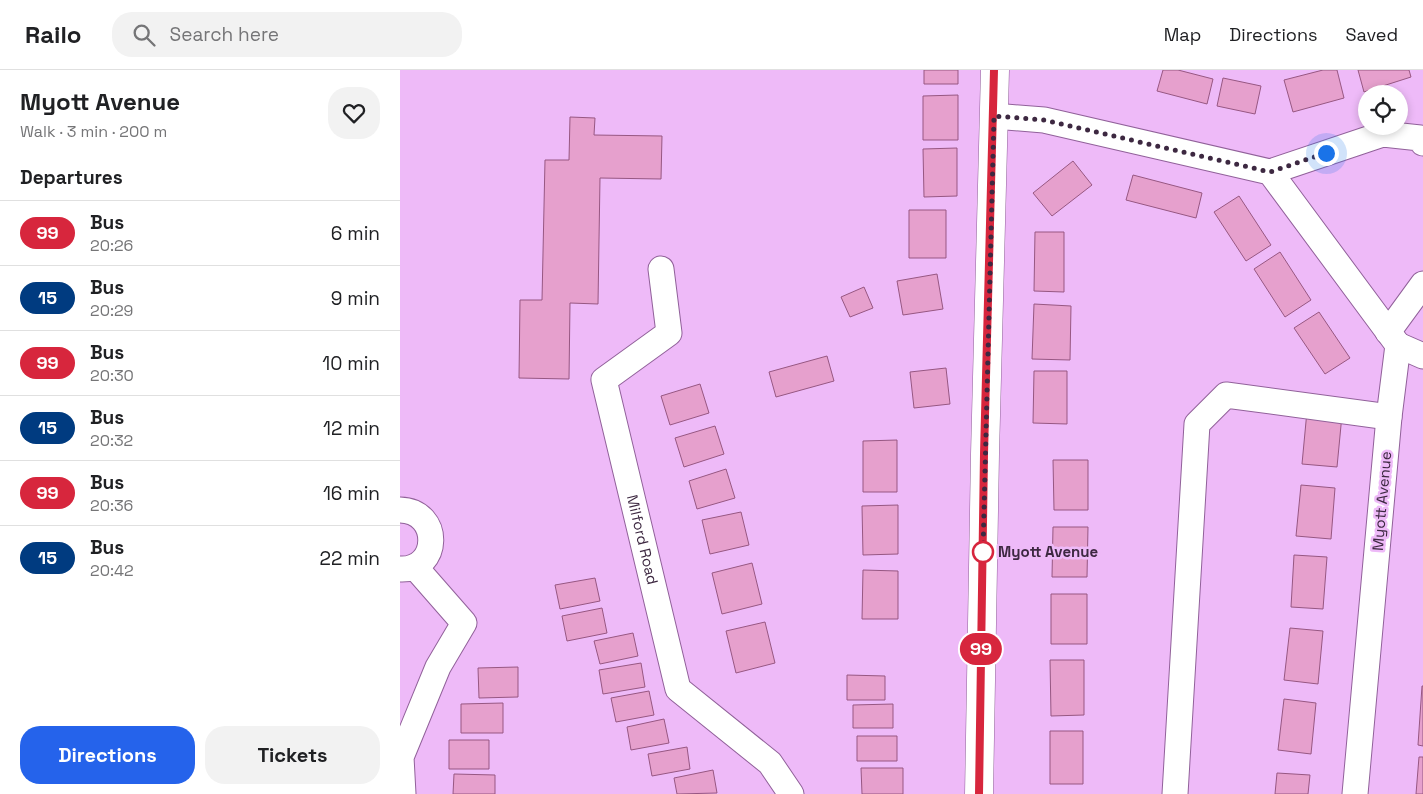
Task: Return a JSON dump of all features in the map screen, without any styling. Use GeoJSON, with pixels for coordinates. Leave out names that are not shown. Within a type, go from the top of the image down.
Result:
{"type":"FeatureCollection","features":[{"type":"Feature","properties":{"kind":"main road"},"geometry":{"type":"LineString","coordinates":[[979,794],[984,454],[994,70]]}},
{"type":"Feature","properties":{"kind":"street"},"geometry":{"type":"LineString","coordinates":[[994,116],[1044,120],[1270,172],[1383,134],[1420,138],[1423,143]]}},
{"type":"Feature","properties":{"kind":"street"},"geometry":{"type":"LineString","coordinates":[[1270,172],[1393,338],[1423,356]]}},
{"type":"Feature","properties":{"kind":"street","name":"Milford Road"},"geometry":{"type":"LineString","coordinates":[[661,269],[670,333],[604,380],[678,689],[770,764],[791,794]]}},
{"type":"Feature","properties":{"kind":"street","name":"Myott Avenue"},"geometry":{"type":"LineString","coordinates":[[1355,794],[1389,417],[1393,338],[1423,284]]}},
{"type":"Feature","properties":{"kind":"street"},"geometry":{"type":"LineString","coordinates":[[1175,794],[1196,424],[1226,395],[1389,417]]}},
{"type":"Feature","properties":{"kind":"street"},"geometry":{"type":"LineString","coordinates":[[400,510],[414,513],[422,518],[430,531],[432,541],[426,558],[407,568],[464,623],[438,667],[401,757],[402,794]]}},
{"type":"Feature","properties":{"kind":"building"},"geometry":{"type":"Polygon","coordinates":[[[924,70],[958,70],[958,84],[924,84],[924,70]]]}},
{"type":"Feature","properties":{"kind":"building"},"geometry":{"type":"Polygon","coordinates":[[[1163,70],[1178,70],[1213,79],[1207,104],[1157,91],[1163,70]]]}},
{"type":"Feature","properties":{"kind":"building"},"geometry":{"type":"Polygon","coordinates":[[[1323,70],[1337,70],[1344,98],[1293,112],[1284,80],[1323,70]]]}},
{"type":"Feature","properties":{"kind":"building"},"geometry":{"type":"Polygon","coordinates":[[[1358,70],[1409,70],[1411,77],[1386,85],[1362,85],[1358,70]]]}},
{"type":"Feature","properties":{"kind":"building"},"geometry":{"type":"Polygon","coordinates":[[[1223,78],[1261,86],[1255,114],[1217,106],[1223,78]]]}},
{"type":"Feature","properties":{"kind":"building"},"geometry":{"type":"Polygon","coordinates":[[[958,95],[958,140],[923,140],[923,96],[958,95]]]}},
{"type":"Feature","properties":{"kind":"building"},"geometry":{"type":"Polygon","coordinates":[[[570,117],[595,118],[594,135],[662,136],[661,179],[600,178],[598,304],[570,303],[569,379],[519,378],[520,300],[542,300],[545,160],[569,160],[570,117]]]}},
{"type":"Feature","properties":{"kind":"building"},"geometry":{"type":"Polygon","coordinates":[[[957,148],[957,196],[924,197],[923,149],[957,148]]]}},
{"type":"Feature","properties":{"kind":"building"},"geometry":{"type":"Polygon","coordinates":[[[1073,161],[1092,185],[1052,216],[1033,193],[1073,161]]]}},
{"type":"Feature","properties":{"kind":"building"},"geometry":{"type":"Polygon","coordinates":[[[1133,175],[1202,193],[1196,218],[1126,200],[1133,175]]]}},
{"type":"Feature","properties":{"kind":"building"},"geometry":{"type":"Polygon","coordinates":[[[1239,196],[1271,245],[1246,261],[1214,212],[1239,196]]]}},
{"type":"Feature","properties":{"kind":"building"},"geometry":{"type":"Polygon","coordinates":[[[909,210],[946,210],[946,258],[909,258],[909,210]]]}},
{"type":"Feature","properties":{"kind":"building"},"geometry":{"type":"Polygon","coordinates":[[[1035,232],[1064,232],[1064,292],[1034,291],[1035,232]]]}},
{"type":"Feature","properties":{"kind":"building"},"geometry":{"type":"Polygon","coordinates":[[[1280,252],[1311,300],[1285,317],[1254,269],[1280,252]]]}},
{"type":"Feature","properties":{"kind":"building"},"geometry":{"type":"Polygon","coordinates":[[[937,274],[943,309],[903,315],[897,281],[937,274]]]}},
{"type":"Feature","properties":{"kind":"building"},"geometry":{"type":"Polygon","coordinates":[[[864,287],[873,308],[850,317],[841,297],[864,287]]]}},
{"type":"Feature","properties":{"kind":"building"},"geometry":{"type":"Polygon","coordinates":[[[1034,304],[1071,306],[1070,360],[1032,359],[1034,304]]]}},
{"type":"Feature","properties":{"kind":"building"},"geometry":{"type":"Polygon","coordinates":[[[1319,312],[1350,358],[1325,374],[1294,328],[1319,312]]]}},
{"type":"Feature","properties":{"kind":"building"},"geometry":{"type":"Polygon","coordinates":[[[827,356],[834,381],[776,397],[769,372],[827,356]]]}},
{"type":"Feature","properties":{"kind":"building"},"geometry":{"type":"Polygon","coordinates":[[[946,368],[950,404],[914,408],[910,372],[946,368]]]}},
{"type":"Feature","properties":{"kind":"building"},"geometry":{"type":"Polygon","coordinates":[[[1034,371],[1067,371],[1067,424],[1033,423],[1034,371]]]}},
{"type":"Feature","properties":{"kind":"building"},"geometry":{"type":"Polygon","coordinates":[[[700,384],[709,413],[670,425],[661,396],[700,384]]]}},
{"type":"Feature","properties":{"kind":"building"},"geometry":{"type":"Polygon","coordinates":[[[1307,411],[1342,415],[1337,467],[1302,464],[1307,411]]]}},
{"type":"Feature","properties":{"kind":"building"},"geometry":{"type":"Polygon","coordinates":[[[715,426],[724,454],[684,467],[675,438],[715,426]]]}},
{"type":"Feature","properties":{"kind":"building"},"geometry":{"type":"Polygon","coordinates":[[[897,440],[897,492],[863,492],[863,441],[897,440]]]}},
{"type":"Feature","properties":{"kind":"building"},"geometry":{"type":"Polygon","coordinates":[[[1053,460],[1088,460],[1088,510],[1054,510],[1053,460]]]}},
{"type":"Feature","properties":{"kind":"building"},"geometry":{"type":"Polygon","coordinates":[[[726,469],[735,498],[697,509],[689,481],[726,469]]]}},
{"type":"Feature","properties":{"kind":"building"},"geometry":{"type":"Polygon","coordinates":[[[1301,485],[1335,488],[1331,539],[1296,536],[1301,485]]]}},
{"type":"Feature","properties":{"kind":"building"},"geometry":{"type":"Polygon","coordinates":[[[898,505],[898,554],[863,555],[862,506],[898,505]]]}},
{"type":"Feature","properties":{"kind":"building"},"geometry":{"type":"Polygon","coordinates":[[[741,512],[749,545],[710,554],[702,520],[741,512]]]}},
{"type":"Feature","properties":{"kind":"building"},"geometry":{"type":"Polygon","coordinates":[[[1053,527],[1088,527],[1087,577],[1052,577],[1053,527]]]}},
{"type":"Feature","properties":{"kind":"building"},"geometry":{"type":"Polygon","coordinates":[[[1294,555],[1327,557],[1323,609],[1291,607],[1294,555]]]}},
{"type":"Feature","properties":{"kind":"building"},"geometry":{"type":"Polygon","coordinates":[[[752,563],[762,604],[722,614],[712,573],[752,563]]]}},
{"type":"Feature","properties":{"kind":"building"},"geometry":{"type":"Polygon","coordinates":[[[863,570],[898,571],[898,619],[862,619],[863,570]]]}},
{"type":"Feature","properties":{"kind":"building"},"geometry":{"type":"Polygon","coordinates":[[[595,578],[600,601],[560,609],[555,585],[595,578]]]}},
{"type":"Feature","properties":{"kind":"building"},"geometry":{"type":"Polygon","coordinates":[[[1051,594],[1087,594],[1087,644],[1051,644],[1051,594]]]}},
{"type":"Feature","properties":{"kind":"building"},"geometry":{"type":"Polygon","coordinates":[[[602,608],[607,633],[567,641],[562,616],[602,608]]]}},
{"type":"Feature","properties":{"kind":"building"},"geometry":{"type":"Polygon","coordinates":[[[765,622],[775,663],[736,673],[726,631],[765,622]]]}},
{"type":"Feature","properties":{"kind":"building"},"geometry":{"type":"Polygon","coordinates":[[[1290,628],[1323,631],[1318,684],[1284,680],[1290,628]]]}},
{"type":"Feature","properties":{"kind":"building"},"geometry":{"type":"Polygon","coordinates":[[[633,633],[638,656],[600,664],[594,641],[633,633]]]}},
{"type":"Feature","properties":{"kind":"building"},"geometry":{"type":"Polygon","coordinates":[[[1050,660],[1084,660],[1084,715],[1051,716],[1050,660]]]}},
{"type":"Feature","properties":{"kind":"building"},"geometry":{"type":"Polygon","coordinates":[[[641,663],[645,687],[603,694],[599,670],[641,663]]]}},
{"type":"Feature","properties":{"kind":"building"},"geometry":{"type":"Polygon","coordinates":[[[518,667],[518,697],[479,698],[478,668],[518,667]]]}},
{"type":"Feature","properties":{"kind":"building"},"geometry":{"type":"Polygon","coordinates":[[[847,675],[885,676],[885,700],[847,700],[847,675]]]}},
{"type":"Feature","properties":{"kind":"building"},"geometry":{"type":"Polygon","coordinates":[[[1423,686],[1423,746],[1418,745],[1423,686]]]}},
{"type":"Feature","properties":{"kind":"building"},"geometry":{"type":"Polygon","coordinates":[[[649,691],[654,715],[616,722],[611,698],[649,691]]]}},
{"type":"Feature","properties":{"kind":"building"},"geometry":{"type":"Polygon","coordinates":[[[1284,699],[1316,703],[1311,754],[1278,750],[1284,699]]]}},
{"type":"Feature","properties":{"kind":"building"},"geometry":{"type":"Polygon","coordinates":[[[503,703],[503,733],[461,733],[461,704],[503,703]]]}},
{"type":"Feature","properties":{"kind":"building"},"geometry":{"type":"Polygon","coordinates":[[[893,704],[893,728],[853,728],[853,705],[893,704]]]}},
{"type":"Feature","properties":{"kind":"building"},"geometry":{"type":"Polygon","coordinates":[[[664,719],[669,743],[631,750],[627,727],[664,719]]]}},
{"type":"Feature","properties":{"kind":"building"},"geometry":{"type":"Polygon","coordinates":[[[1050,731],[1083,731],[1083,784],[1050,784],[1050,731]]]}},
{"type":"Feature","properties":{"kind":"building"},"geometry":{"type":"Polygon","coordinates":[[[857,736],[897,736],[897,761],[857,761],[857,736]]]}},
{"type":"Feature","properties":{"kind":"building"},"geometry":{"type":"Polygon","coordinates":[[[449,740],[489,740],[489,769],[449,769],[449,740]]]}},
{"type":"Feature","properties":{"kind":"building"},"geometry":{"type":"Polygon","coordinates":[[[687,747],[690,769],[652,776],[648,754],[687,747]]]}},
{"type":"Feature","properties":{"kind":"building"},"geometry":{"type":"Polygon","coordinates":[[[1419,757],[1423,757],[1423,794],[1416,794],[1419,757]]]}},
{"type":"Feature","properties":{"kind":"building"},"geometry":{"type":"Polygon","coordinates":[[[861,768],[903,768],[903,794],[862,794],[861,768]]]}},
{"type":"Feature","properties":{"kind":"building"},"geometry":{"type":"Polygon","coordinates":[[[713,770],[717,793],[677,794],[674,778],[713,770]]]}},
{"type":"Feature","properties":{"kind":"building"},"geometry":{"type":"Polygon","coordinates":[[[1277,773],[1310,775],[1308,794],[1275,794],[1277,773]]]}},
{"type":"Feature","properties":{"kind":"building"},"geometry":{"type":"Polygon","coordinates":[[[454,774],[495,775],[495,794],[453,794],[454,774]]]}},
{"type":"Feature","properties":{"kind":"bus line","name":"99"},"geometry":{"type":"LineString","coordinates":[[979,794],[984,454],[994,70]]}},
{"type":"Feature","properties":{"kind":"place","name":"Myott Avenue"},"geometry":{"type":"Point","coordinates":[983,552]}},
{"type":"Feature","properties":{"kind":"route"},"geometry":{"type":"LineString","coordinates":[[983,552],[994,116],[1044,120],[1270,172],[1326,153]]}}]}
